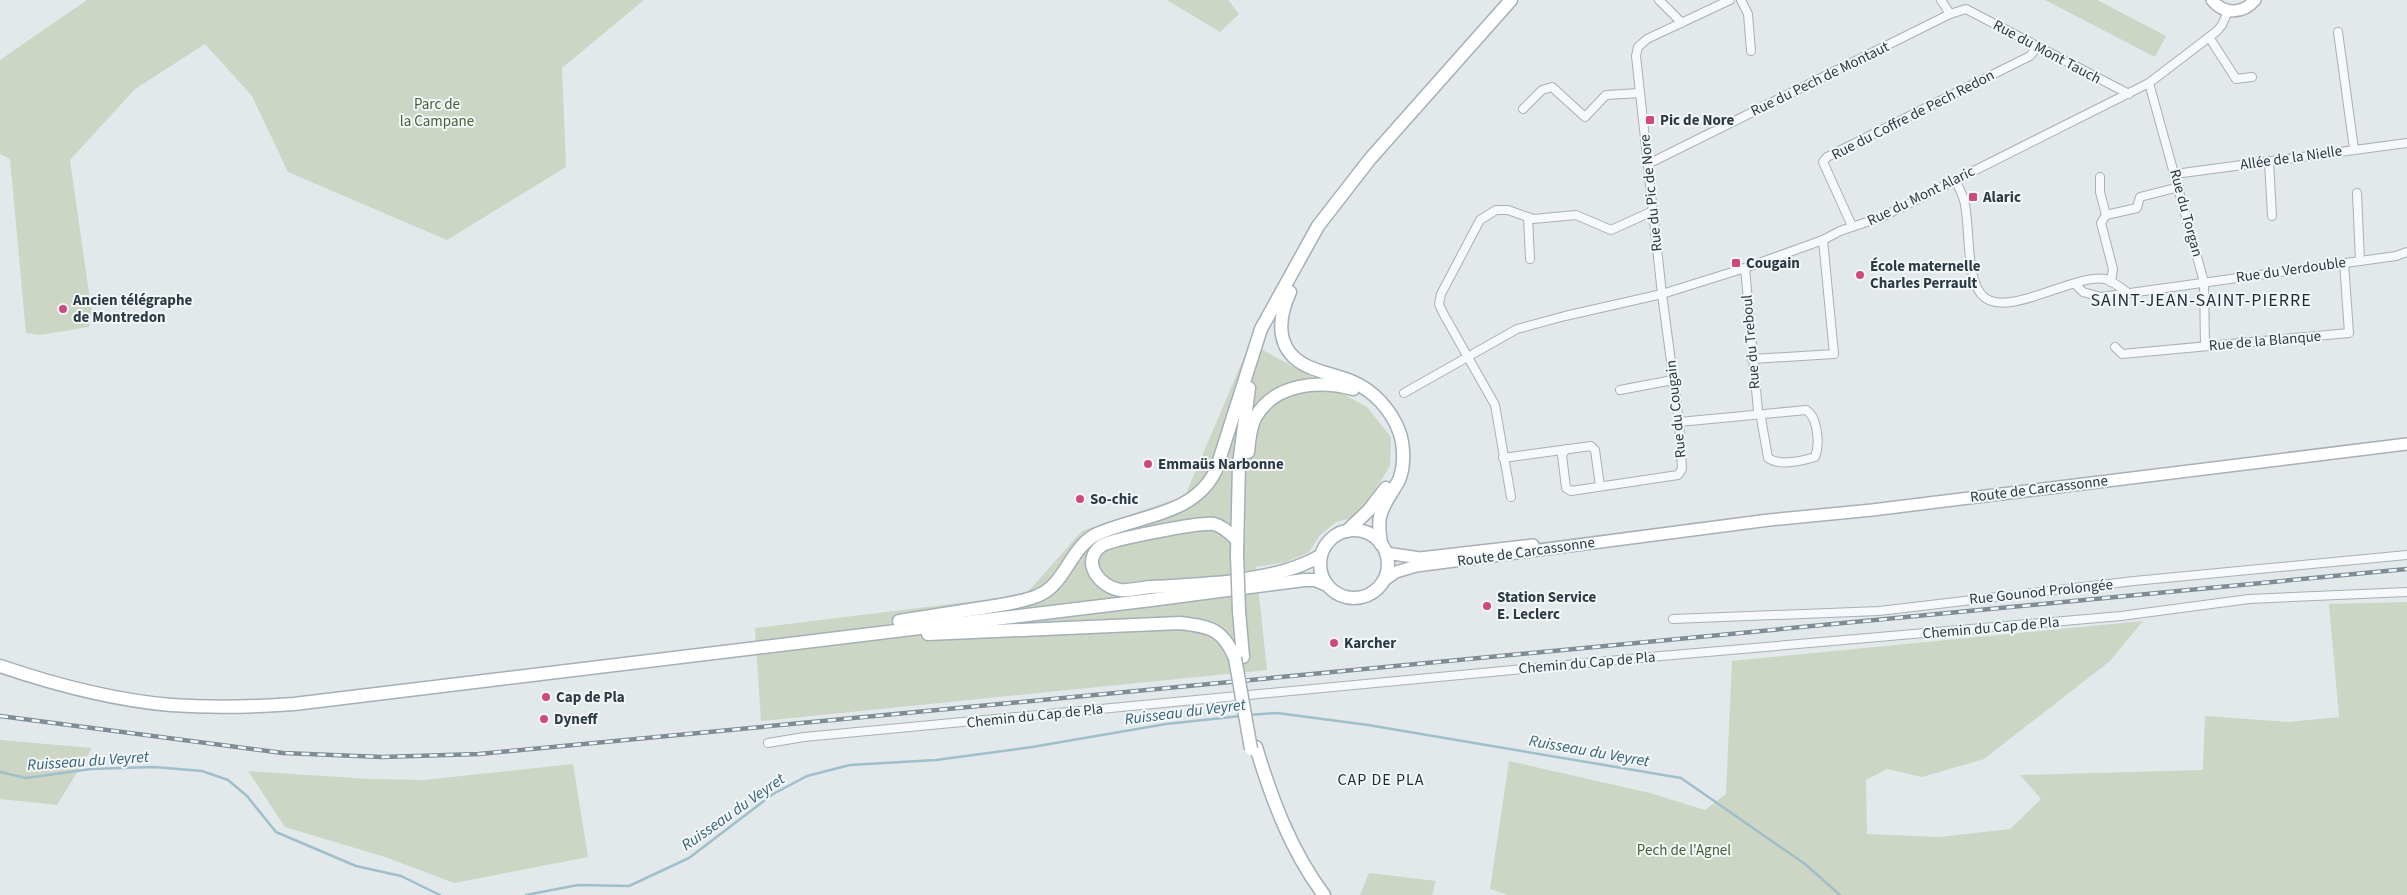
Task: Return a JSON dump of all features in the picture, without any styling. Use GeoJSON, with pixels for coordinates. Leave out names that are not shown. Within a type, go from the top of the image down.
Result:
{"type":"FeatureCollection","features":[{"type":"Feature","properties":{"kind":"main road"},"geometry":{"type":"LineString","coordinates":[[894,622],[1020,602],[1040,596],[1057,580],[1075,553],[1095,535],[1172,509],[1198,496],[1212,480],[1216,470],[1260,329],[1293,267],[1318,226],[1370,159],[1512,0]]}},
{"type":"Feature","properties":{"kind":"main road"},"geometry":{"type":"LineString","coordinates":[[2212,0],[2217,6],[2228,11],[2243,10],[2256,0]]}},
{"type":"Feature","properties":{"kind":"main road"},"geometry":{"type":"LineString","coordinates":[[0,666],[48,682],[100,695],[171,705],[245,707],[302,704],[1151,600],[1273,583],[1315,580],[1327,585],[1334,592],[1353,598],[1372,593],[1383,582],[1387,572],[1379,528],[1380,517],[1399,479],[1402,467],[1401,438],[1394,419],[1373,394],[1354,382],[1307,366],[1292,355],[1283,342],[1280,326],[1284,306],[1312,248],[1370,159]]}},
{"type":"Feature","properties":{"kind":"main road"},"geometry":{"type":"LineString","coordinates":[[1277,300],[1257,357],[1245,408],[1238,464],[1236,539],[1239,658],[1262,792],[1285,844],[1315,895]]}},
{"type":"Feature","properties":{"kind":"main road"},"geometry":{"type":"LineString","coordinates":[[1236,539],[1250,437],[1255,418],[1263,407],[1280,393],[1305,385],[1343,386],[1373,394]]}},
{"type":"Feature","properties":{"kind":"main road","name":"Route de Carcassonne"},"geometry":{"type":"LineString","coordinates":[[1383,582],[1396,572],[1416,566],[1672,532],[2407,444]]}},
{"type":"Feature","properties":{"kind":"main road"},"geometry":{"type":"LineString","coordinates":[[1327,585],[1320,568],[1320,556],[1329,540],[1347,531],[1379,498],[1392,479],[1402,457]]}},
{"type":"Feature","properties":{"kind":"main road"},"geometry":{"type":"LineString","coordinates":[[1227,582],[1120,590],[1100,581],[1094,573],[1092,562],[1100,547],[1110,541],[1181,528],[1213,524],[1222,527],[1236,539]]}},
{"type":"Feature","properties":{"kind":"main road"},"geometry":{"type":"LineString","coordinates":[[1347,531],[1366,532],[1384,548]]}},
{"type":"Feature","properties":{"kind":"main road","name":"Route de Carcassonne"},"geometry":{"type":"LineString","coordinates":[[1384,548],[1420,558],[1516,546],[1672,532]]}},
{"type":"Feature","properties":{"kind":"main road"},"geometry":{"type":"LineString","coordinates":[[0,659],[46,675],[115,691],[188,699],[260,699],[442,681],[894,622],[1227,582],[1283,573],[1300,568],[1320,556]]}},
{"type":"Feature","properties":{"kind":"main road"},"geometry":{"type":"LineString","coordinates":[[828,639],[1180,623],[1211,628],[1223,636],[1239,658]]}},
{"type":"Feature","properties":{"kind":"main road"},"geometry":{"type":"LineString","coordinates":[[1253,748],[1282,822],[1304,864],[1324,895]]}},
{"type":"Feature","properties":{"kind":"street"},"geometry":{"type":"LineString","coordinates":[[1659,0],[1682,23]]}},
{"type":"Feature","properties":{"kind":"street","name":"Rue du Pic de Nore"},"geometry":{"type":"LineString","coordinates":[[1662,294],[1636,56],[1638,47],[1647,39],[1730,0]]}},
{"type":"Feature","properties":{"kind":"street"},"geometry":{"type":"LineString","coordinates":[[1741,0],[1748,14],[1751,51]]}},
{"type":"Feature","properties":{"kind":"street"},"geometry":{"type":"LineString","coordinates":[[1941,0],[1950,14]]}},
{"type":"Feature","properties":{"kind":"street","name":"Rue du Pech de Montaut"},"geometry":{"type":"LineString","coordinates":[[1648,164],[1950,14],[1966,9]]}},
{"type":"Feature","properties":{"kind":"street","name":"Rue du Mont Tauch"},"geometry":{"type":"LineString","coordinates":[[1966,9],[2129,94]]}},
{"type":"Feature","properties":{"kind":"street","name":"Rue du Mont Alaric"},"geometry":{"type":"LineString","coordinates":[[1404,393],[1516,329],[1662,294],[1745,268],[1823,240],[1852,226],[1882,217],[2149,83],[2210,36],[2222,25],[2228,11]]}},
{"type":"Feature","properties":{"kind":"street"},"geometry":{"type":"LineString","coordinates":[[2338,32],[2354,149]]}},
{"type":"Feature","properties":{"kind":"street"},"geometry":{"type":"LineString","coordinates":[[2210,36],[2236,79],[2252,77]]}},
{"type":"Feature","properties":{"kind":"street","name":"Rue du Coffre de Pech Redon"},"geometry":{"type":"LineString","coordinates":[[1852,226],[1823,162],[1827,157],[2030,56],[2038,47]]}},
{"type":"Feature","properties":{"kind":"street","name":"Rue du Torgan"},"geometry":{"type":"LineString","coordinates":[[2149,83],[2204,282],[2205,346]]}},
{"type":"Feature","properties":{"kind":"street"},"geometry":{"type":"LineString","coordinates":[[1523,110],[1542,90],[1552,87],[1584,117],[1606,95],[1640,93]]}},
{"type":"Feature","properties":{"kind":"street","name":"Allée de la Nielle"},"geometry":{"type":"LineString","coordinates":[[2175,174],[2407,143]]}},
{"type":"Feature","properties":{"kind":"street"},"geometry":{"type":"LineString","coordinates":[[2269,161],[2272,216]]}},
{"type":"Feature","properties":{"kind":"street"},"geometry":{"type":"LineString","coordinates":[[2100,177],[2100,192],[2106,215]]}},
{"type":"Feature","properties":{"kind":"street"},"geometry":{"type":"LineString","coordinates":[[1955,180],[1965,202],[1972,273],[1981,295],[1990,301],[2002,303],[2020,300],[2075,284],[2104,279],[2128,293]]}},
{"type":"Feature","properties":{"kind":"street"},"geometry":{"type":"LineString","coordinates":[[2111,282],[2113,269],[2101,223],[2106,215],[2137,208],[2140,197],[2179,187]]}},
{"type":"Feature","properties":{"kind":"street"},"geometry":{"type":"LineString","coordinates":[[2357,193],[2360,261]]}},
{"type":"Feature","properties":{"kind":"street"},"geometry":{"type":"LineString","coordinates":[[1511,498],[1495,405],[1443,313],[1439,304],[1441,294],[1480,220],[1496,210],[1508,210],[1533,219],[1576,214],[1610,230],[1653,211]]}},
{"type":"Feature","properties":{"kind":"street"},"geometry":{"type":"LineString","coordinates":[[1528,217],[1530,258]]}},
{"type":"Feature","properties":{"kind":"street"},"geometry":{"type":"LineString","coordinates":[[1752,359],[1834,354],[1823,240]]}},
{"type":"Feature","properties":{"kind":"street","name":"Rue du Verdouble"},"geometry":{"type":"LineString","coordinates":[[2075,284],[2083,292],[2101,297],[2396,256],[2407,252]]}},
{"type":"Feature","properties":{"kind":"street","name":"Rue du Verdouble"},"geometry":{"type":"LineString","coordinates":[[2396,256],[2407,257]]}},
{"type":"Feature","properties":{"kind":"street","name":"Rue de la Blanque"},"geometry":{"type":"LineString","coordinates":[[2115,347],[2122,354],[2349,333],[2344,263]]}},
{"type":"Feature","properties":{"kind":"street","name":"Rue du Treboul"},"geometry":{"type":"LineString","coordinates":[[1745,268],[1752,359],[1760,415],[1768,458],[1774,462],[1814,457],[1817,451],[1811,414],[1806,410],[1760,415]]}},
{"type":"Feature","properties":{"kind":"street","name":"Rue du Cougain"},"geometry":{"type":"LineString","coordinates":[[1566,449],[1562,455],[1566,488],[1572,491],[1678,475],[1682,469],[1679,422],[1662,294]]}},
{"type":"Feature","properties":{"kind":"street"},"geometry":{"type":"LineString","coordinates":[[1620,390],[1673,380]]}},
{"type":"Feature","properties":{"kind":"street"},"geometry":{"type":"LineString","coordinates":[[1679,422],[1760,415]]}},
{"type":"Feature","properties":{"kind":"street"},"geometry":{"type":"LineString","coordinates":[[1503,458],[1591,446],[1595,450],[1600,486]]}},
{"type":"Feature","properties":{"kind":"street","name":"Rue Gounod Prolongée"},"geometry":{"type":"LineString","coordinates":[[1674,619],[1879,611],[2134,581],[2407,555]]}},
{"type":"Feature","properties":{"kind":"street","name":"Chemin du Cap de Pla"},"geometry":{"type":"LineString","coordinates":[[768,743],[804,737],[1184,700],[2121,616],[2249,599],[2407,592]]}},
{"type":"Feature","properties":{"kind":"green space","name":"Parc de la Campane"},"geometry":{"type":"Polygon","coordinates":[[[87,0],[644,0],[562,68],[566,167],[447,240],[288,172],[252,96],[205,44],[135,89],[70,160],[92,314],[89,327],[40,335],[26,333],[10,159],[0,154],[0,60],[87,0]]]}},
{"type":"Feature","properties":{"kind":"green space"},"geometry":{"type":"Polygon","coordinates":[[[1167,0],[1228,0],[1239,14],[1220,32],[1167,0]]]}},
{"type":"Feature","properties":{"kind":"green space"},"geometry":{"type":"Polygon","coordinates":[[[2045,0],[2097,0],[2166,36],[2155,57],[2045,0]]]}},
{"type":"Feature","properties":{"kind":"green space"},"geometry":{"type":"Polygon","coordinates":[[[1250,343],[1367,407],[1391,437],[1390,466],[1359,516],[1336,522],[1320,535],[1309,552],[1286,562],[1256,567],[1267,670],[761,721],[755,628],[1025,595],[1082,531],[1185,496],[1250,343]]]}},
{"type":"Feature","properties":{"kind":"green space","name":"Pech de l'Agnel"},"geometry":{"type":"Polygon","coordinates":[[[2407,602],[2407,895],[1508,895],[1490,889],[1509,761],[1650,793],[1705,810],[1726,794],[1732,661],[2143,621],[2110,661],[1984,759],[1922,777],[1887,769],[1866,780],[1867,834],[1940,837],[2010,829],[2041,799],[2020,775],[2203,770],[2205,716],[2288,722],[2339,717],[2329,604],[2407,602]]]}},
{"type":"Feature","properties":{"kind":"green space"},"geometry":{"type":"Polygon","coordinates":[[[0,740],[92,748],[57,805],[0,799],[0,740]]]}},
{"type":"Feature","properties":{"kind":"green space"},"geometry":{"type":"Polygon","coordinates":[[[573,764],[588,857],[454,883],[385,857],[285,827],[248,771],[370,779],[424,780],[573,764]]]}},
{"type":"Feature","properties":{"kind":"green space"},"geometry":{"type":"Polygon","coordinates":[[[1369,873],[1436,881],[1432,895],[1360,895],[1369,873]]]}},
{"type":"Feature","properties":{"kind":"waterway","name":"Ruisseau du Veyret"},"geometry":{"type":"LineString","coordinates":[[1249,715],[1277,713],[1368,725],[1681,778],[1805,864],[1840,895]]}},
{"type":"Feature","properties":{"kind":"waterway","name":"Ruisseau du Veyret"},"geometry":{"type":"LineString","coordinates":[[526,895],[578,885],[629,886],[689,858],[773,794],[807,776],[850,765],[936,760],[1032,747],[1166,724],[1241,716]]}},
{"type":"Feature","properties":{"kind":"waterway","name":"Ruisseau du Veyret"},"geometry":{"type":"LineString","coordinates":[[0,772],[26,778],[91,769],[154,767],[202,771],[228,780],[247,796],[276,832],[356,866],[401,876],[440,895]]}},
{"type":"Feature","properties":{"kind":"railway"},"geometry":{"type":"LineString","coordinates":[[0,716],[283,753],[382,757],[479,754],[2407,569]]}},
{"type":"Feature","properties":{"kind":"place","name":"Pic de Nore"},"geometry":{"type":"Point","coordinates":[1650,120]}},
{"type":"Feature","properties":{"kind":"place","name":"Alaric"},"geometry":{"type":"Point","coordinates":[1973,197]}},
{"type":"Feature","properties":{"kind":"place","name":"Cougain"},"geometry":{"type":"Point","coordinates":[1736,263]}},
{"type":"Feature","properties":{"kind":"place","name":"École maternelle Charles Perrault"},"geometry":{"type":"Point","coordinates":[1860,275]}},
{"type":"Feature","properties":{"kind":"place","name":"Ancien télégraphe de Montredon"},"geometry":{"type":"Point","coordinates":[63,309]}},
{"type":"Feature","properties":{"kind":"place","name":"Emmaüs Narbonne"},"geometry":{"type":"Point","coordinates":[1148,464]}},
{"type":"Feature","properties":{"kind":"place","name":"So-chic"},"geometry":{"type":"Point","coordinates":[1080,499]}},
{"type":"Feature","properties":{"kind":"place","name":"Station Service E. Leclerc"},"geometry":{"type":"Point","coordinates":[1487,606]}},
{"type":"Feature","properties":{"kind":"place","name":"Karcher"},"geometry":{"type":"Point","coordinates":[1334,643]}},
{"type":"Feature","properties":{"kind":"place","name":"Cap de Pla"},"geometry":{"type":"Point","coordinates":[546,697]}},
{"type":"Feature","properties":{"kind":"place","name":"Dyneff"},"geometry":{"type":"Point","coordinates":[544,719]}},
{"type":"Feature","properties":{"kind":"district","name":"SAINT-JEAN-SAINT-PIERRE"},"geometry":{"type":"Point","coordinates":[2201,300]}},
{"type":"Feature","properties":{"kind":"district","name":"CAP DE PLA"},"geometry":{"type":"Point","coordinates":[1381,780]}}]}
